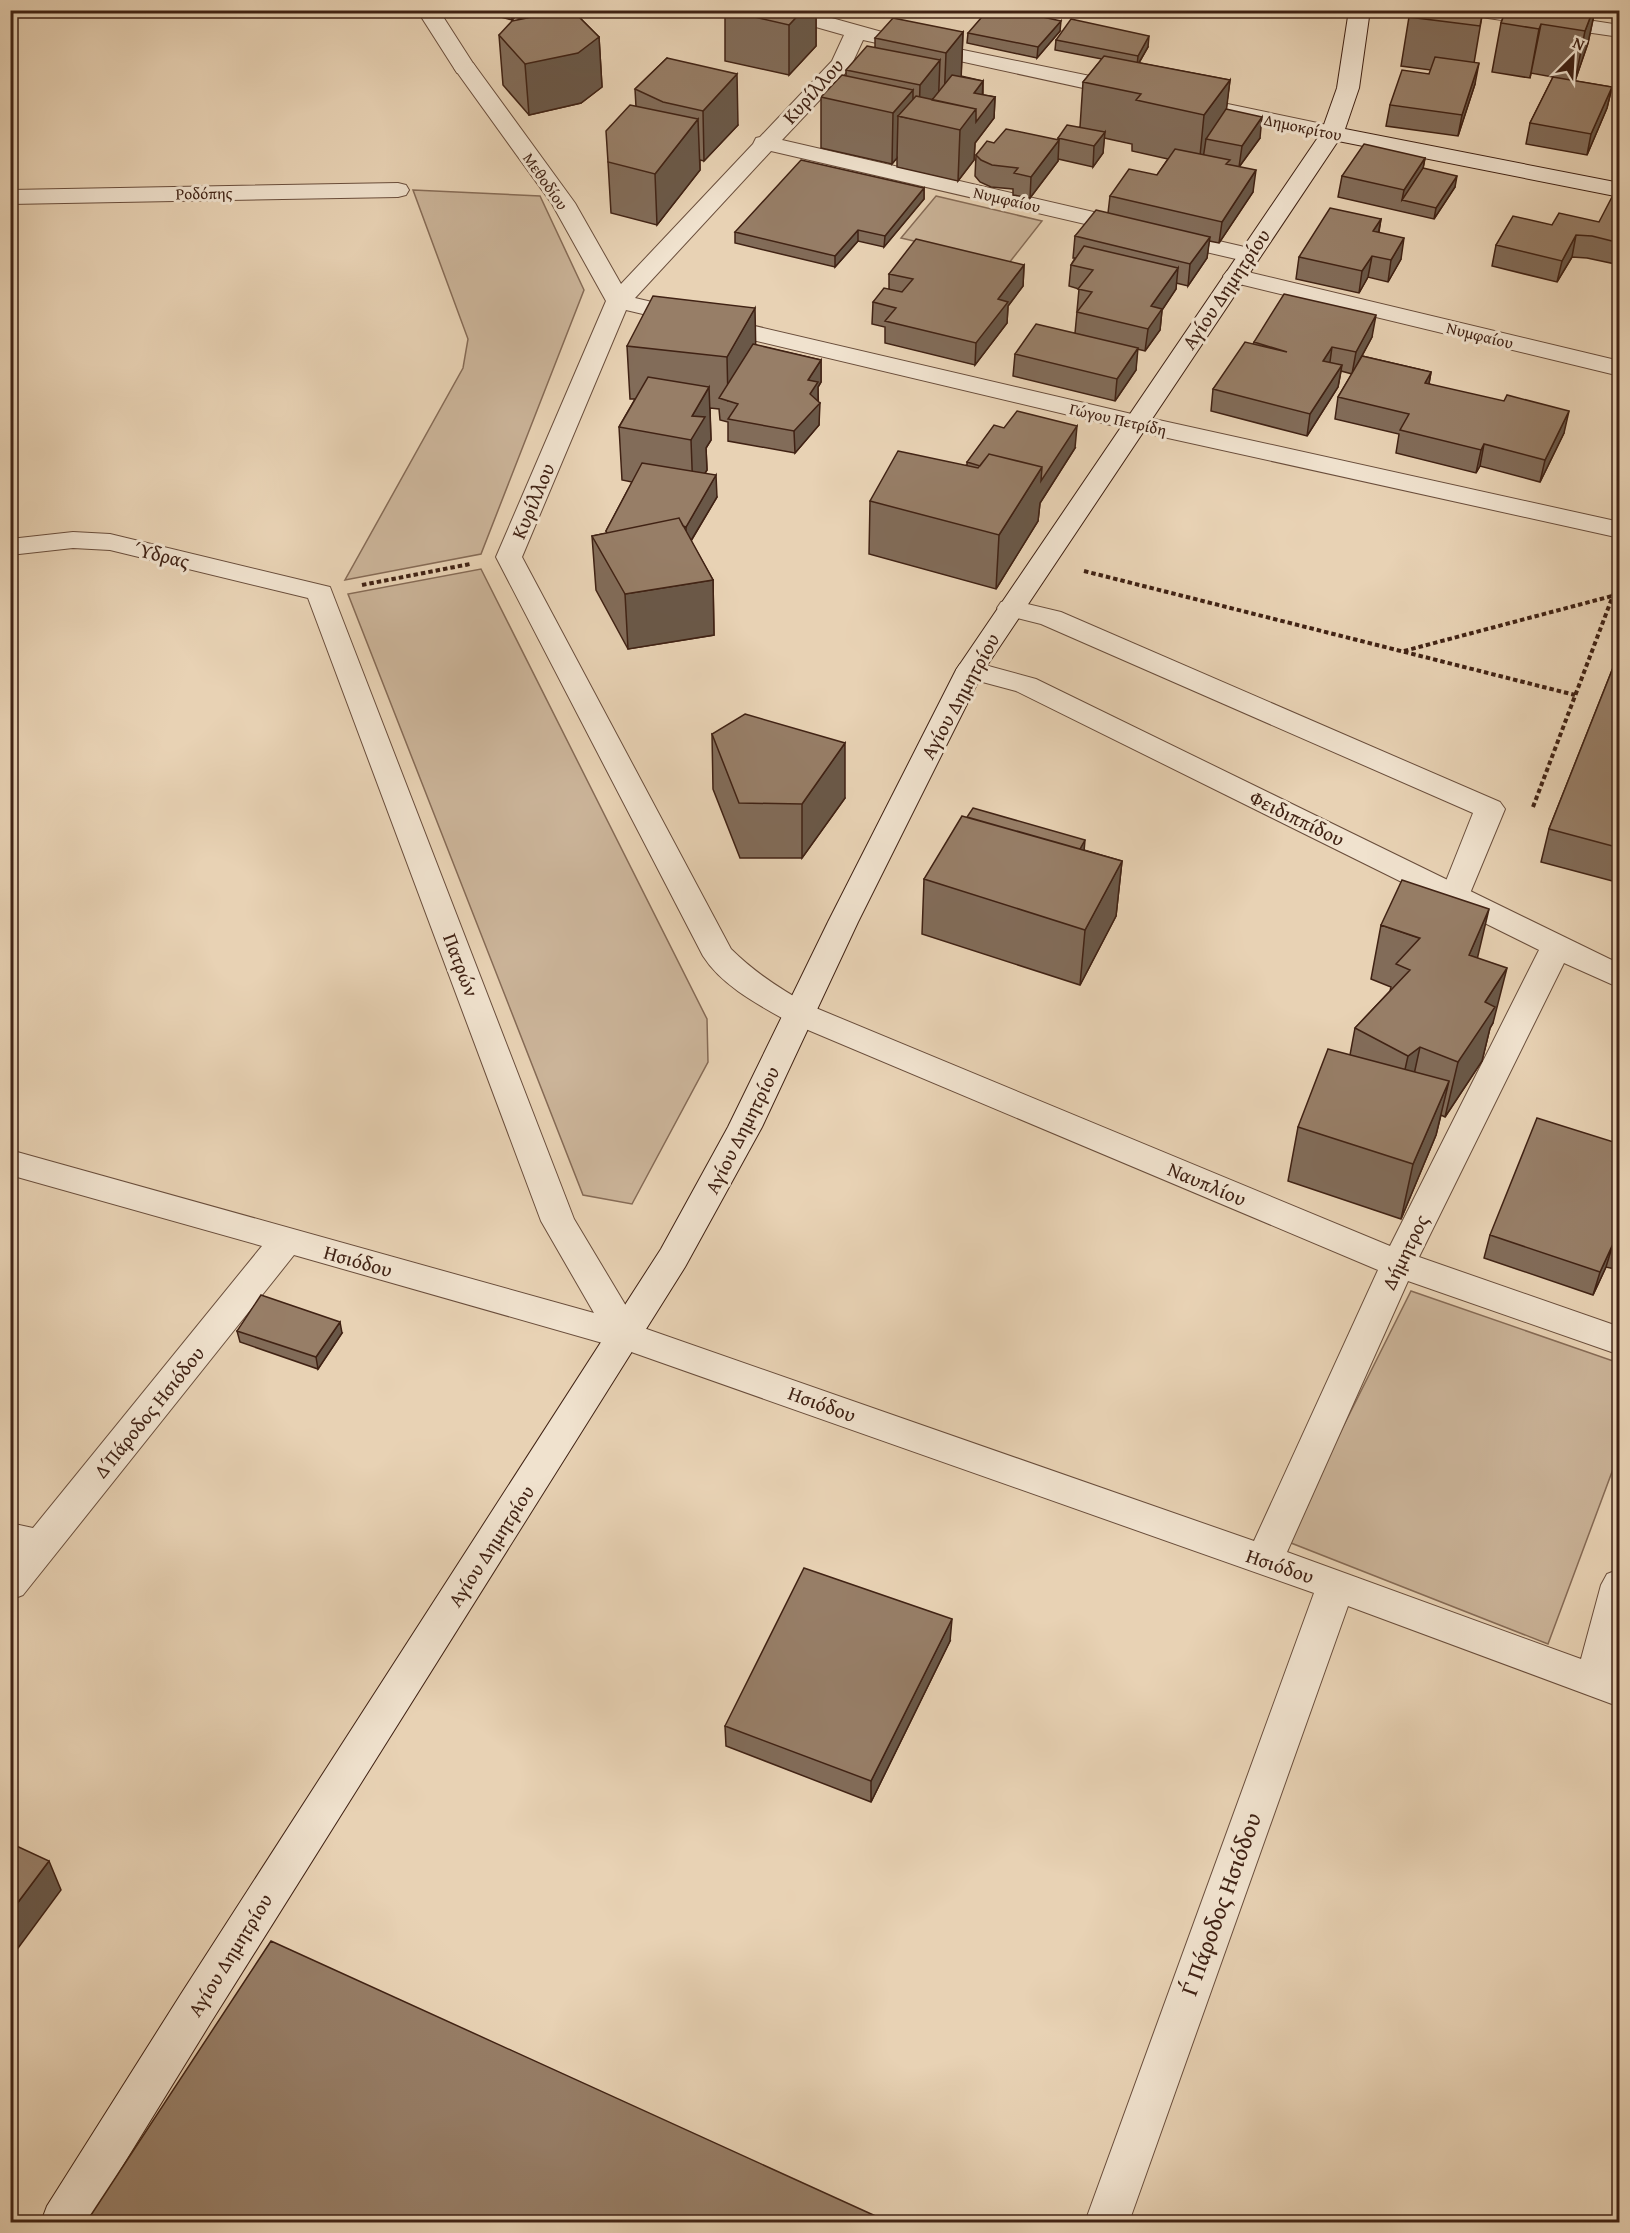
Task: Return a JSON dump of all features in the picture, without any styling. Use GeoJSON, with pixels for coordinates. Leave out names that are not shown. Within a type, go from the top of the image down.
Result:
{"type":"FeatureCollection","features":[{"type":"Feature","properties":{"kind":"street","name":"Μεθοδίου"},"geometry":{"type":"LineString","coordinates":[[435,10],[431,15],[465,68],[563,203],[618,301]]}},
{"type":"Feature","properties":{"kind":"street"},"geometry":{"type":"LineString","coordinates":[[777,10],[805,13],[856,33],[1144,94]]}},
{"type":"Feature","properties":{"kind":"street","name":"Αγίου Δημητρίου"},"geometry":{"type":"LineString","coordinates":[[63,2223],[196,2008],[625,1336],[705,1201],[970,670],[1332,133],[1348,88],[1360,10]]}},
{"type":"Feature","properties":{"kind":"street"},"geometry":{"type":"LineString","coordinates":[[1474,10],[1620,31]]}},
{"type":"Feature","properties":{"kind":"street","name":"Κυρίλλου"},"geometry":{"type":"LineString","coordinates":[[800,1014],[746,982],[719,956],[509,556],[618,301],[842,63],[856,33]]}},
{"type":"Feature","properties":{"kind":"street","name":"Δημοκρίτου"},"geometry":{"type":"LineString","coordinates":[[1202,106],[1620,190]]}},
{"type":"Feature","properties":{"kind":"street","name":"Νυμφαίου"},"geometry":{"type":"LineString","coordinates":[[765,143],[1242,265],[1620,369]]}},
{"type":"Feature","properties":{"kind":"street","name":"Ροδόπης"},"geometry":{"type":"LineString","coordinates":[[10,197],[398,190]]}},
{"type":"Feature","properties":{"kind":"street","name":"Γώγου Πετρίδη"},"geometry":{"type":"LineString","coordinates":[[618,301],[1136,423],[1620,530]]}},
{"type":"Feature","properties":{"kind":"street","name":"Ύδρας"},"geometry":{"type":"LineString","coordinates":[[10,547],[60,539],[110,542],[316,592]]}},
{"type":"Feature","properties":{"kind":"street","name":"Πατρών"},"geometry":{"type":"LineString","coordinates":[[316,592],[558,1221],[625,1336]]}},
{"type":"Feature","properties":{"kind":"street"},"geometry":{"type":"LineString","coordinates":[[1011,608],[1051,618],[1490,809],[1455,896]]}},
{"type":"Feature","properties":{"kind":"street","name":"Φειδιππίδου"},"geometry":{"type":"LineString","coordinates":[[970,670],[1026,685],[1556,947],[1620,976]]}},
{"type":"Feature","properties":{"kind":"street","name":"Δήμητρος"},"geometry":{"type":"LineString","coordinates":[[1264,1561],[1398,1264],[1556,947]]}},
{"type":"Feature","properties":{"kind":"street","name":"Ναυπλίου"},"geometry":{"type":"LineString","coordinates":[[800,1014],[1398,1264],[1620,1341]]}},
{"type":"Feature","properties":{"kind":"street","name":"Ησιόδου"},"geometry":{"type":"LineString","coordinates":[[10,1162],[625,1336],[1336,1585],[1607,1686]]}},
{"type":"Feature","properties":{"kind":"street","name":"Δ΄ Πάροδος Ησιόδου"},"geometry":{"type":"LineString","coordinates":[[10,1584],[26,1542],[287,1240]]}},
{"type":"Feature","properties":{"kind":"street","name":"Γ΄ Πάροδος Ησιόδου"},"geometry":{"type":"LineString","coordinates":[[1107,2223],[1336,1585]]}},
{"type":"Feature","properties":{"kind":"street"},"geometry":{"type":"LineString","coordinates":[[1607,1686],[1620,1585]]}},
{"type":"Feature","properties":{"kind":"path"},"geometry":{"type":"LineString","coordinates":[[316,592],[509,556]]}},
{"type":"Feature","properties":{"kind":"path"},"geometry":{"type":"LineString","coordinates":[[1042,560],[1575,695]]}},
{"type":"Feature","properties":{"kind":"path"},"geometry":{"type":"LineString","coordinates":[[1530,813],[1620,577]]}},
{"type":"Feature","properties":{"kind":"path"},"geometry":{"type":"LineString","coordinates":[[1402,651],[1612,596]]}},
{"type":"Feature","properties":{"kind":"shaded area"},"geometry":{"type":"Polygon","coordinates":[[[413,190],[540,196],[584,290],[481,554],[345,580],[463,368],[468,339],[413,190]]]}},
{"type":"Feature","properties":{"kind":"shaded area"},"geometry":{"type":"Polygon","coordinates":[[[936,196],[1042,221],[1009,263],[901,238],[936,196]]]}},
{"type":"Feature","properties":{"kind":"shaded area"},"geometry":{"type":"Polygon","coordinates":[[[481,569],[707,1019],[708,1062],[632,1204],[583,1195],[348,594],[481,569]]]}},
{"type":"Feature","properties":{"kind":"shaded area"},"geometry":{"type":"Polygon","coordinates":[[[1411,1291],[1619,1363],[1619,1453],[1548,1644],[1286,1541],[1411,1291]]]}},
{"type":"Feature","properties":{"kind":"building"},"geometry":{"type":"Polygon","coordinates":[[[572,10],[599,37],[578,53],[525,64],[499,35],[512,21],[572,10]]]}},
{"type":"Feature","properties":{"kind":"building"},"geometry":{"type":"Polygon","coordinates":[[[725,10],[803,10],[789,25],[725,10]]]}},
{"type":"Feature","properties":{"kind":"building"},"geometry":{"type":"Polygon","coordinates":[[[988,10],[1010,10],[1061,21],[1038,47],[968,33],[988,10]]]}},
{"type":"Feature","properties":{"kind":"building"},"geometry":{"type":"Polygon","coordinates":[[[1411,10],[1483,10],[1480,26],[1409,17],[1411,10]]]}},
{"type":"Feature","properties":{"kind":"building"},"geometry":{"type":"Polygon","coordinates":[[[1506,10],[1593,10],[1585,31],[1541,24],[1539,29],[1501,23],[1506,10]]]}},
{"type":"Feature","properties":{"kind":"building"},"geometry":{"type":"Polygon","coordinates":[[[893,18],[963,32],[946,53],[875,38],[893,18]]]}},
{"type":"Feature","properties":{"kind":"building"},"geometry":{"type":"Polygon","coordinates":[[[1071,19],[1149,36],[1138,56],[1056,40],[1071,19]]]}},
{"type":"Feature","properties":{"kind":"building"},"geometry":{"type":"Polygon","coordinates":[[[867,46],[940,60],[920,85],[846,70],[867,46]]]}},
{"type":"Feature","properties":{"kind":"building"},"geometry":{"type":"Polygon","coordinates":[[[1104,56],[1230,80],[1204,115],[1136,100],[1141,94],[1083,82],[1104,56]]]}},
{"type":"Feature","properties":{"kind":"building"},"geometry":{"type":"Polygon","coordinates":[[[1435,57],[1479,63],[1462,115],[1390,105],[1402,70],[1429,74],[1435,57]]]}},
{"type":"Feature","properties":{"kind":"building"},"geometry":{"type":"Polygon","coordinates":[[[667,58],[737,74],[703,111],[663,102],[635,89],[667,58]]]}},
{"type":"Feature","properties":{"kind":"building"},"geometry":{"type":"Polygon","coordinates":[[[842,75],[913,90],[893,113],[821,97],[842,75]]]}},
{"type":"Feature","properties":{"kind":"building"},"geometry":{"type":"Polygon","coordinates":[[[952,75],[983,81],[974,93],[995,97],[976,122],[976,109],[932,100],[952,75]]]}},
{"type":"Feature","properties":{"kind":"building"},"geometry":{"type":"Polygon","coordinates":[[[1553,77],[1612,87],[1591,134],[1530,123],[1553,77]]]}},
{"type":"Feature","properties":{"kind":"building"},"geometry":{"type":"Polygon","coordinates":[[[916,96],[976,109],[960,130],[898,116],[916,96]]]}},
{"type":"Feature","properties":{"kind":"building"},"geometry":{"type":"Polygon","coordinates":[[[630,105],[698,119],[655,174],[608,162],[606,131],[630,105]]]}},
{"type":"Feature","properties":{"kind":"building"},"geometry":{"type":"Polygon","coordinates":[[[1226,109],[1262,117],[1242,146],[1206,139],[1226,109]]]}},
{"type":"Feature","properties":{"kind":"building"},"geometry":{"type":"Polygon","coordinates":[[[1067,125],[1105,132],[1094,146],[1058,138],[1067,125]]]}},
{"type":"Feature","properties":{"kind":"building"},"geometry":{"type":"Polygon","coordinates":[[[1006,129],[1059,140],[1031,177],[1014,173],[1018,168],[992,165],[976,155],[987,141],[994,143],[1006,129]]]}},
{"type":"Feature","properties":{"kind":"building"},"geometry":{"type":"Polygon","coordinates":[[[1364,144],[1425,158],[1404,190],[1342,176],[1364,144]]]}},
{"type":"Feature","properties":{"kind":"building"},"geometry":{"type":"Polygon","coordinates":[[[1175,149],[1230,160],[1226,164],[1256,170],[1222,222],[1110,196],[1129,169],[1157,175],[1175,149]]]}},
{"type":"Feature","properties":{"kind":"building"},"geometry":{"type":"Polygon","coordinates":[[[801,160],[924,188],[885,236],[858,230],[835,256],[735,232],[801,160]]]}},
{"type":"Feature","properties":{"kind":"building"},"geometry":{"type":"Polygon","coordinates":[[[1423,168],[1457,176],[1436,208],[1402,200],[1423,168]]]}},
{"type":"Feature","properties":{"kind":"building"},"geometry":{"type":"Polygon","coordinates":[[[1613,195],[1620,196],[1620,243],[1592,236],[1576,235],[1562,261],[1496,245],[1513,216],[1552,225],[1559,213],[1599,222],[1613,195]]]}},
{"type":"Feature","properties":{"kind":"building"},"geometry":{"type":"Polygon","coordinates":[[[1330,208],[1381,219],[1373,231],[1404,238],[1391,260],[1372,256],[1362,271],[1299,257],[1330,208]]]}},
{"type":"Feature","properties":{"kind":"building"},"geometry":{"type":"Polygon","coordinates":[[[1096,210],[1210,237],[1190,264],[1075,236],[1096,210]]]}},
{"type":"Feature","properties":{"kind":"building"},"geometry":{"type":"Polygon","coordinates":[[[916,239],[1024,265],[998,299],[1008,302],[976,343],[885,321],[896,308],[873,302],[884,288],[902,292],[913,279],[889,274],[916,239]]]}},
{"type":"Feature","properties":{"kind":"building"},"geometry":{"type":"Polygon","coordinates":[[[1084,246],[1178,268],[1151,306],[1162,309],[1148,329],[1077,312],[1092,292],[1078,289],[1093,270],[1071,265],[1084,246]]]}},
{"type":"Feature","properties":{"kind":"building"},"geometry":{"type":"Polygon","coordinates":[[[1284,294],[1376,315],[1356,352],[1332,347],[1323,361],[1342,365],[1310,414],[1213,389],[1245,342],[1287,352],[1254,342],[1284,294]]]}},
{"type":"Feature","properties":{"kind":"building"},"geometry":{"type":"Polygon","coordinates":[[[653,296],[755,308],[727,357],[627,346],[653,296]]]}},
{"type":"Feature","properties":{"kind":"building"},"geometry":{"type":"Polygon","coordinates":[[[1036,324],[1138,348],[1117,379],[1015,354],[1036,324]]]}},
{"type":"Feature","properties":{"kind":"building"},"geometry":{"type":"Polygon","coordinates":[[[753,344],[821,360],[808,380],[818,382],[810,394],[820,403],[794,431],[728,419],[738,404],[719,398],[753,344]]]}},
{"type":"Feature","properties":{"kind":"building"},"geometry":{"type":"Polygon","coordinates":[[[1362,356],[1431,372],[1425,383],[1504,401],[1507,395],[1569,411],[1545,460],[1484,444],[1481,450],[1400,430],[1409,414],[1338,397],[1362,356]]]}},
{"type":"Feature","properties":{"kind":"building"},"geometry":{"type":"Polygon","coordinates":[[[648,377],[709,387],[692,416],[705,417],[691,440],[619,427],[648,377]]]}},
{"type":"Feature","properties":{"kind":"building"},"geometry":{"type":"Polygon","coordinates":[[[1017,411],[1077,426],[1041,481],[1042,467],[989,454],[980,466],[967,462],[994,425],[1004,428],[1017,411]]]}},
{"type":"Feature","properties":{"kind":"building"},"geometry":{"type":"Polygon","coordinates":[[[898,451],[978,468],[989,454],[1042,467],[999,535],[870,501],[898,451]]]}},
{"type":"Feature","properties":{"kind":"building"},"geometry":{"type":"Polygon","coordinates":[[[642,463],[716,475],[686,527],[679,518],[607,533],[606,531],[642,463]]]}},
{"type":"Feature","properties":{"kind":"building"},"geometry":{"type":"Polygon","coordinates":[[[679,518],[713,580],[625,594],[592,536],[679,518]]]}},
{"type":"Feature","properties":{"kind":"building"},"geometry":{"type":"Polygon","coordinates":[[[1620,650],[1620,848],[1549,829],[1620,650]]]}},
{"type":"Feature","properties":{"kind":"building"},"geometry":{"type":"Polygon","coordinates":[[[745,714],[845,743],[802,804],[739,803],[712,734],[745,714]]]}},
{"type":"Feature","properties":{"kind":"building"},"geometry":{"type":"Polygon","coordinates":[[[973,808],[1085,840],[1080,849],[967,817],[973,808]]]}},
{"type":"Feature","properties":{"kind":"building"},"geometry":{"type":"Polygon","coordinates":[[[962,816],[1122,861],[1085,930],[924,879],[962,816]]]}},
{"type":"Feature","properties":{"kind":"building"},"geometry":{"type":"Polygon","coordinates":[[[1402,880],[1489,909],[1469,955],[1507,968],[1485,1002],[1495,1007],[1458,1062],[1420,1047],[1408,1056],[1355,1028],[1410,970],[1396,964],[1420,938],[1381,925],[1402,880]]]}},
{"type":"Feature","properties":{"kind":"building"},"geometry":{"type":"Polygon","coordinates":[[[1328,1049],[1449,1081],[1413,1164],[1298,1127],[1328,1049]]]}},
{"type":"Feature","properties":{"kind":"building"},"geometry":{"type":"Polygon","coordinates":[[[1537,1118],[1620,1144],[1620,1246],[1613,1244],[1600,1272],[1490,1235],[1537,1118]]]}},
{"type":"Feature","properties":{"kind":"building"},"geometry":{"type":"Polygon","coordinates":[[[261,1295],[340,1322],[316,1357],[237,1331],[261,1295]]]}},
{"type":"Feature","properties":{"kind":"building"},"geometry":{"type":"Polygon","coordinates":[[[804,1568],[952,1619],[871,1781],[725,1726],[804,1568]]]}},
{"type":"Feature","properties":{"kind":"building"},"geometry":{"type":"Polygon","coordinates":[[[10,1843],[49,1861],[10,1913],[10,1843]]]}},
{"type":"Feature","properties":{"kind":"building"},"geometry":{"type":"Polygon","coordinates":[[[271,1941],[891,2223],[106,2223],[91,2215],[271,1941]]]}}]}
